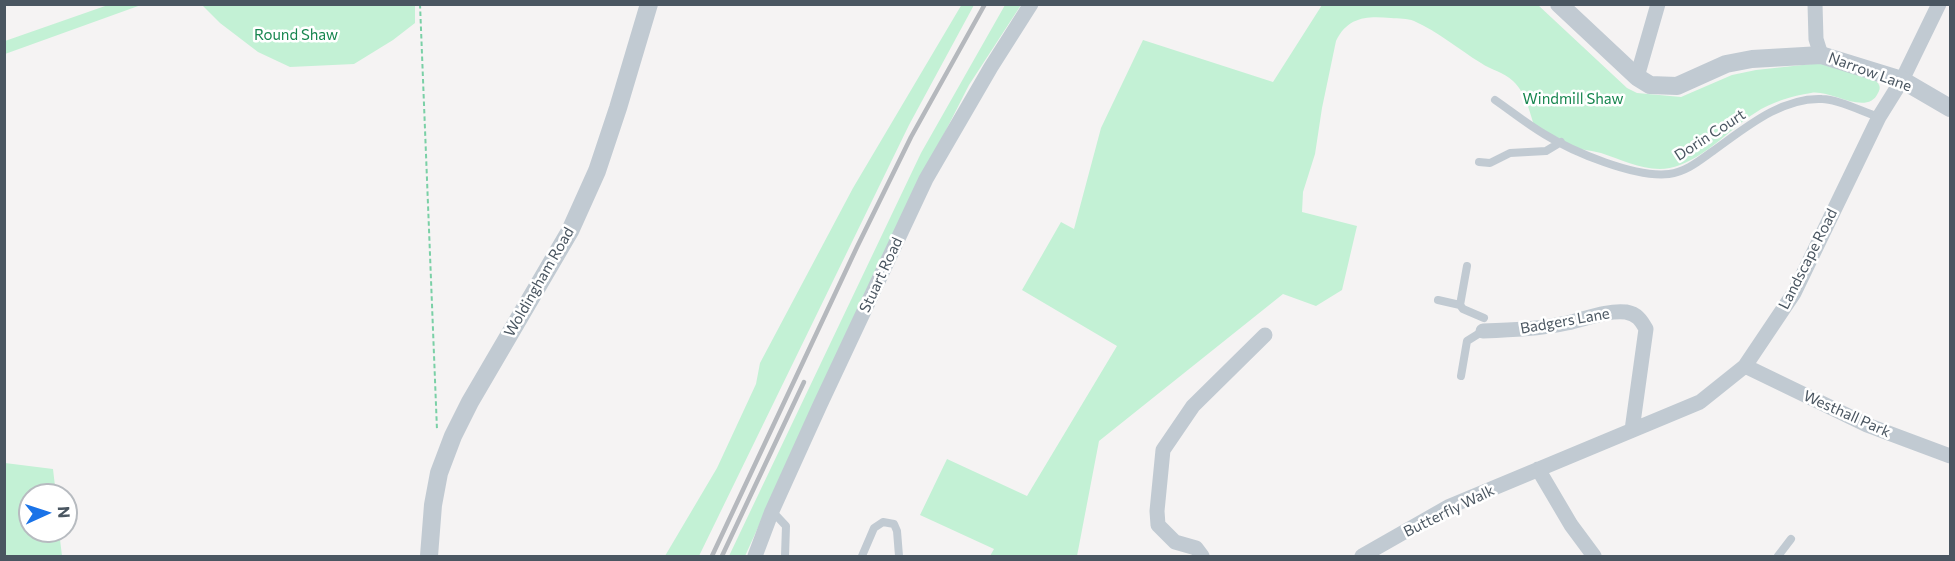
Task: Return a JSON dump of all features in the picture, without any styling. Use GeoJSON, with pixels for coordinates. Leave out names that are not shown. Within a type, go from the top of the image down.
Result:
{"type":"FeatureCollection","features":[{"type":"Feature","properties":{"kind":"street","name":"Woldingham Road"},"geometry":{"type":"LineString","coordinates":[[429,556],[437,484],[453,436],[470,402],[570,231],[597,171],[649,4]]}},
{"type":"Feature","properties":{"kind":"street","name":"Stuart Road"},"geometry":{"type":"LineString","coordinates":[[755,556],[772,512],[927,179],[991,67],[1031,4]]}},
{"type":"Feature","properties":{"kind":"street"},"geometry":{"type":"LineString","coordinates":[[1559,4],[1637,78],[1650,85],[1677,86],[1726,64],[1752,59],[1821,55],[1816,39],[1815,4]]}},
{"type":"Feature","properties":{"kind":"street"},"geometry":{"type":"LineString","coordinates":[[1637,78],[1658,4]]}},
{"type":"Feature","properties":{"kind":"street","name":"Landscape Road"},"geometry":{"type":"LineString","coordinates":[[1538,469],[1700,402],[1745,366],[1794,293],[1879,117],[1902,80],[1939,4]]}},
{"type":"Feature","properties":{"kind":"street","name":"Narrow Lane"},"geometry":{"type":"LineString","coordinates":[[1821,55],[1902,80],[1950,108]]}},
{"type":"Feature","properties":{"kind":"street","name":"Badgers Lane"},"geometry":{"type":"LineString","coordinates":[[1483,330],[1524,330],[1566,323],[1608,312],[1628,312],[1639,317],[1646,329],[1632,430]]}},
{"type":"Feature","properties":{"kind":"street"},"geometry":{"type":"LineString","coordinates":[[1202,556],[1196,548],[1175,542],[1158,525],[1157,511],[1163,450],[1193,406],[1265,335]]}},
{"type":"Feature","properties":{"kind":"street","name":"Westhall Park"},"geometry":{"type":"LineString","coordinates":[[1745,366],[1868,425],[1950,456]]}},
{"type":"Feature","properties":{"kind":"street"},"geometry":{"type":"LineString","coordinates":[[1538,469],[1571,525],[1594,556]]}},
{"type":"Feature","properties":{"kind":"street","name":"Butterfly Walk"},"geometry":{"type":"LineString","coordinates":[[1362,556],[1448,507],[1538,469]]}},
{"type":"Feature","properties":{"kind":"lane","name":"Dorin Court"},"geometry":{"type":"LineString","coordinates":[[1495,100],[1545,135],[1648,175],[1671,174],[1690,167],[1758,120],[1786,105],[1809,99],[1824,99],[1879,117]]}},
{"type":"Feature","properties":{"kind":"lane"},"geometry":{"type":"LineString","coordinates":[[1479,162],[1490,163],[1510,153],[1546,151],[1561,142]]}},
{"type":"Feature","properties":{"kind":"lane"},"geometry":{"type":"LineString","coordinates":[[1460,305],[1467,266]]}},
{"type":"Feature","properties":{"kind":"lane"},"geometry":{"type":"LineString","coordinates":[[1438,300],[1460,305],[1483,330],[1467,341],[1461,376]]}},
{"type":"Feature","properties":{"kind":"lane"},"geometry":{"type":"LineString","coordinates":[[772,512],[786,526],[785,556]]}},
{"type":"Feature","properties":{"kind":"lane"},"geometry":{"type":"LineString","coordinates":[[862,556],[874,528],[883,522],[894,524],[897,531],[899,556]]}},
{"type":"Feature","properties":{"kind":"lane"},"geometry":{"type":"LineString","coordinates":[[1778,556],[1791,539]]}},
{"type":"Feature","properties":{"kind":"path"},"geometry":{"type":"LineString","coordinates":[[420,4],[438,438]]}},
{"type":"Feature","properties":{"kind":"green space"},"geometry":{"type":"Polygon","coordinates":[[[962,4],[974,5],[909,125],[699,556],[665,556],[717,468],[756,384],[760,363],[853,188],[962,4]]]}},
{"type":"Feature","properties":{"kind":"green space"},"geometry":{"type":"Polygon","coordinates":[[[108,5],[141,5],[5,54],[5,41],[108,5]]]}},
{"type":"Feature","properties":{"kind":"green space","name":"Round Shaw"},"geometry":{"type":"Polygon","coordinates":[[[202,5],[415,5],[415,23],[393,40],[354,64],[290,67],[258,52],[220,23],[202,5]]]}},
{"type":"Feature","properties":{"kind":"green space"},"geometry":{"type":"Polygon","coordinates":[[[1005,5],[1021,5],[969,85],[885,250],[745,556],[729,556],[921,153],[1005,5]]]}},
{"type":"Feature","properties":{"kind":"green space","name":"Windmill Shaw"},"geometry":{"type":"Polygon","coordinates":[[[1322,5],[1538,5],[1627,88],[1637,93],[1681,97],[1732,75],[1821,63],[1876,81],[1880,90],[1873,100],[1866,103],[1819,93],[1804,94],[1782,100],[1755,113],[1691,160],[1670,168],[1650,168],[1601,153],[1574,148],[1536,131],[1525,98],[1513,81],[1423,25],[1409,19],[1383,17],[1359,19],[1346,27],[1336,41],[1315,154],[1303,192],[1302,212],[1357,226],[1342,290],[1316,306],[1283,294],[1099,441],[1077,556],[990,556],[994,549],[920,515],[947,459],[1027,496],[1117,346],[1022,290],[1061,222],[1074,229],[1101,128],[1143,40],[1273,82],[1322,5]]]}},
{"type":"Feature","properties":{"kind":"green space"},"geometry":{"type":"Polygon","coordinates":[[[5,463],[53,469],[55,483],[18,483],[18,543],[60,543],[62,556],[5,556],[5,463]]]}},
{"type":"Feature","properties":{"kind":"railway"},"geometry":{"type":"LineString","coordinates":[[712,556],[911,137],[985,4]]}},
{"type":"Feature","properties":{"kind":"railway"},"geometry":{"type":"LineString","coordinates":[[722,556],[804,382]]}}]}
